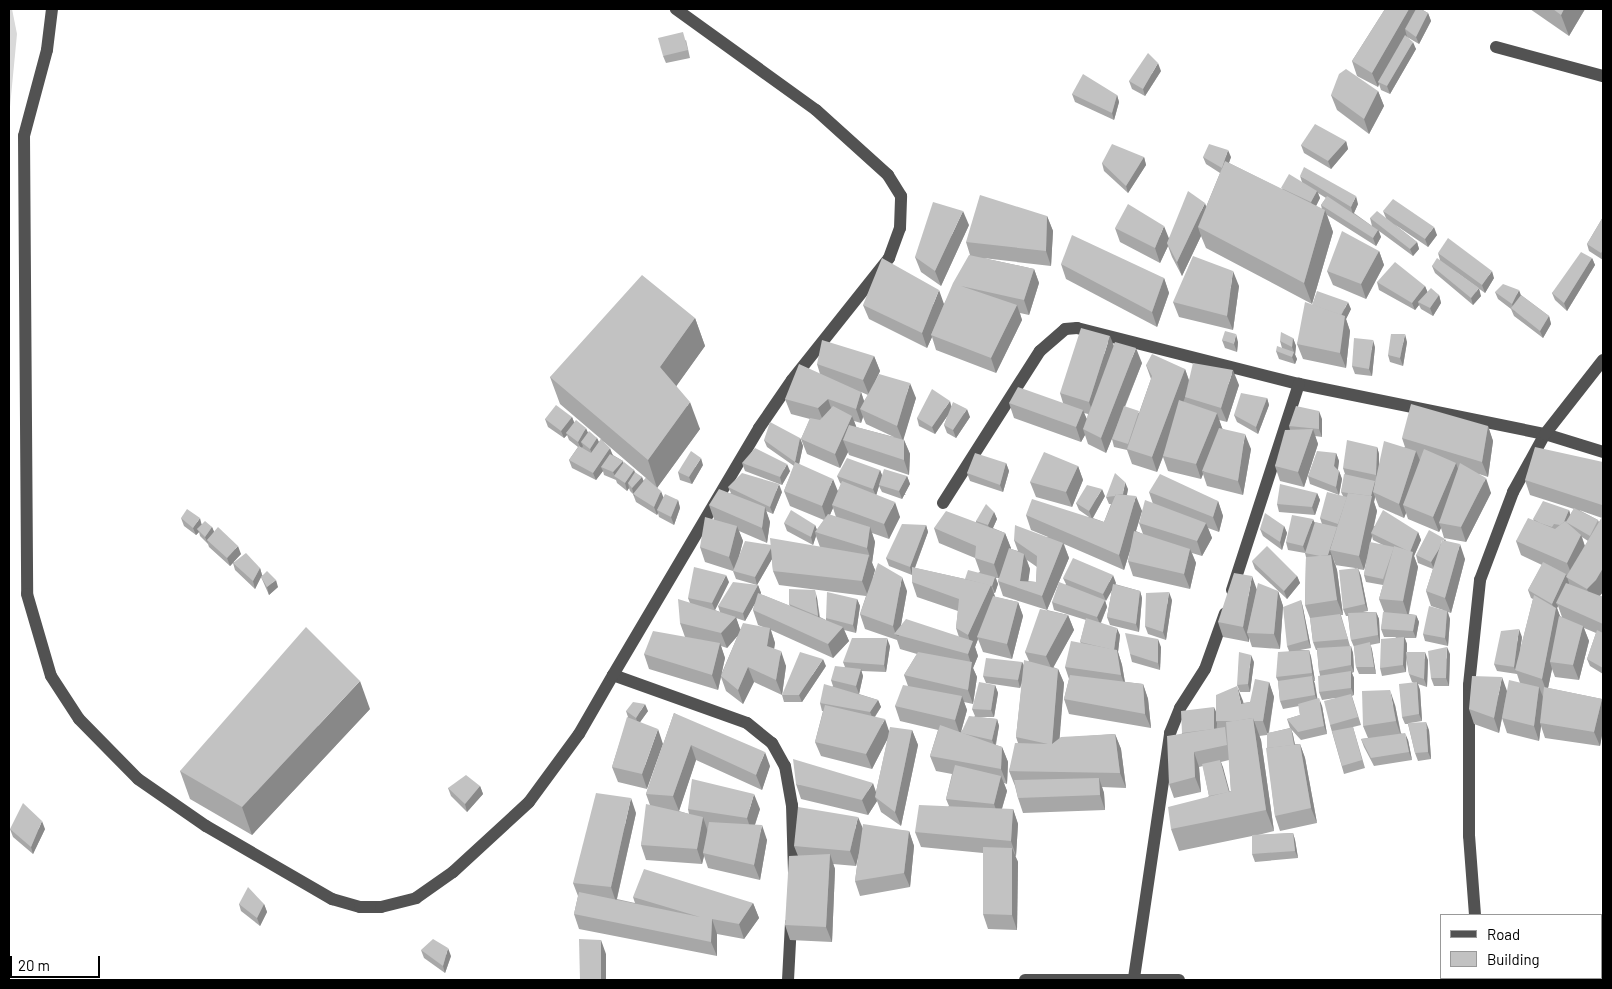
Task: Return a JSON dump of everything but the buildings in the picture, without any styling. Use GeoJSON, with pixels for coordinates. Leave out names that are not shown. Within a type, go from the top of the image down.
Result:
{"type":"FeatureCollection","features":[{"type":"Feature","properties":{"kind":"street"},"geometry":{"type":"LineString","coordinates":[[52,9],[48,50],[24,136],[27,594],[51,676],[78,719],[138,779],[206,826],[332,899],[360,908],[380,907],[416,898],[453,872],[529,802],[579,734],[759,428],[792,380],[889,258],[900,228],[901,196],[888,175],[816,110],[676,9]]}},
{"type":"Feature","properties":{"kind":"street"},"geometry":{"type":"LineString","coordinates":[[1496,47],[1603,76]]}},
{"type":"Feature","properties":{"kind":"street"},"geometry":{"type":"LineString","coordinates":[[943,503],[1040,351],[1066,329],[1077,328],[1299,384],[1545,434],[1603,452]]}},
{"type":"Feature","properties":{"kind":"street"},"geometry":{"type":"LineString","coordinates":[[1475,914],[1470,836],[1469,686],[1476,600],[1490,546],[1513,492],[1545,434],[1603,360]]}},
{"type":"Feature","properties":{"kind":"street"},"geometry":{"type":"LineString","coordinates":[[1134,978],[1170,733],[1180,708],[1205,669],[1215,642],[1299,384]]}},
{"type":"Feature","properties":{"kind":"street"},"geometry":{"type":"LineString","coordinates":[[613,676],[747,723],[772,743],[785,766],[792,805],[794,882]]}},
{"type":"Feature","properties":{"kind":"street"},"geometry":{"type":"LineString","coordinates":[[788,980],[792,911]]}},
{"type":"Feature","properties":{"kind":"street"},"geometry":{"type":"LineString","coordinates":[[1026,980],[1134,978],[1179,980]]}},
{"type":"Feature","properties":{"kind":"shaded area"},"geometry":{"type":"Polygon","coordinates":[[[9,9],[12,9],[17,34],[9,117],[9,9]]]}}]}
